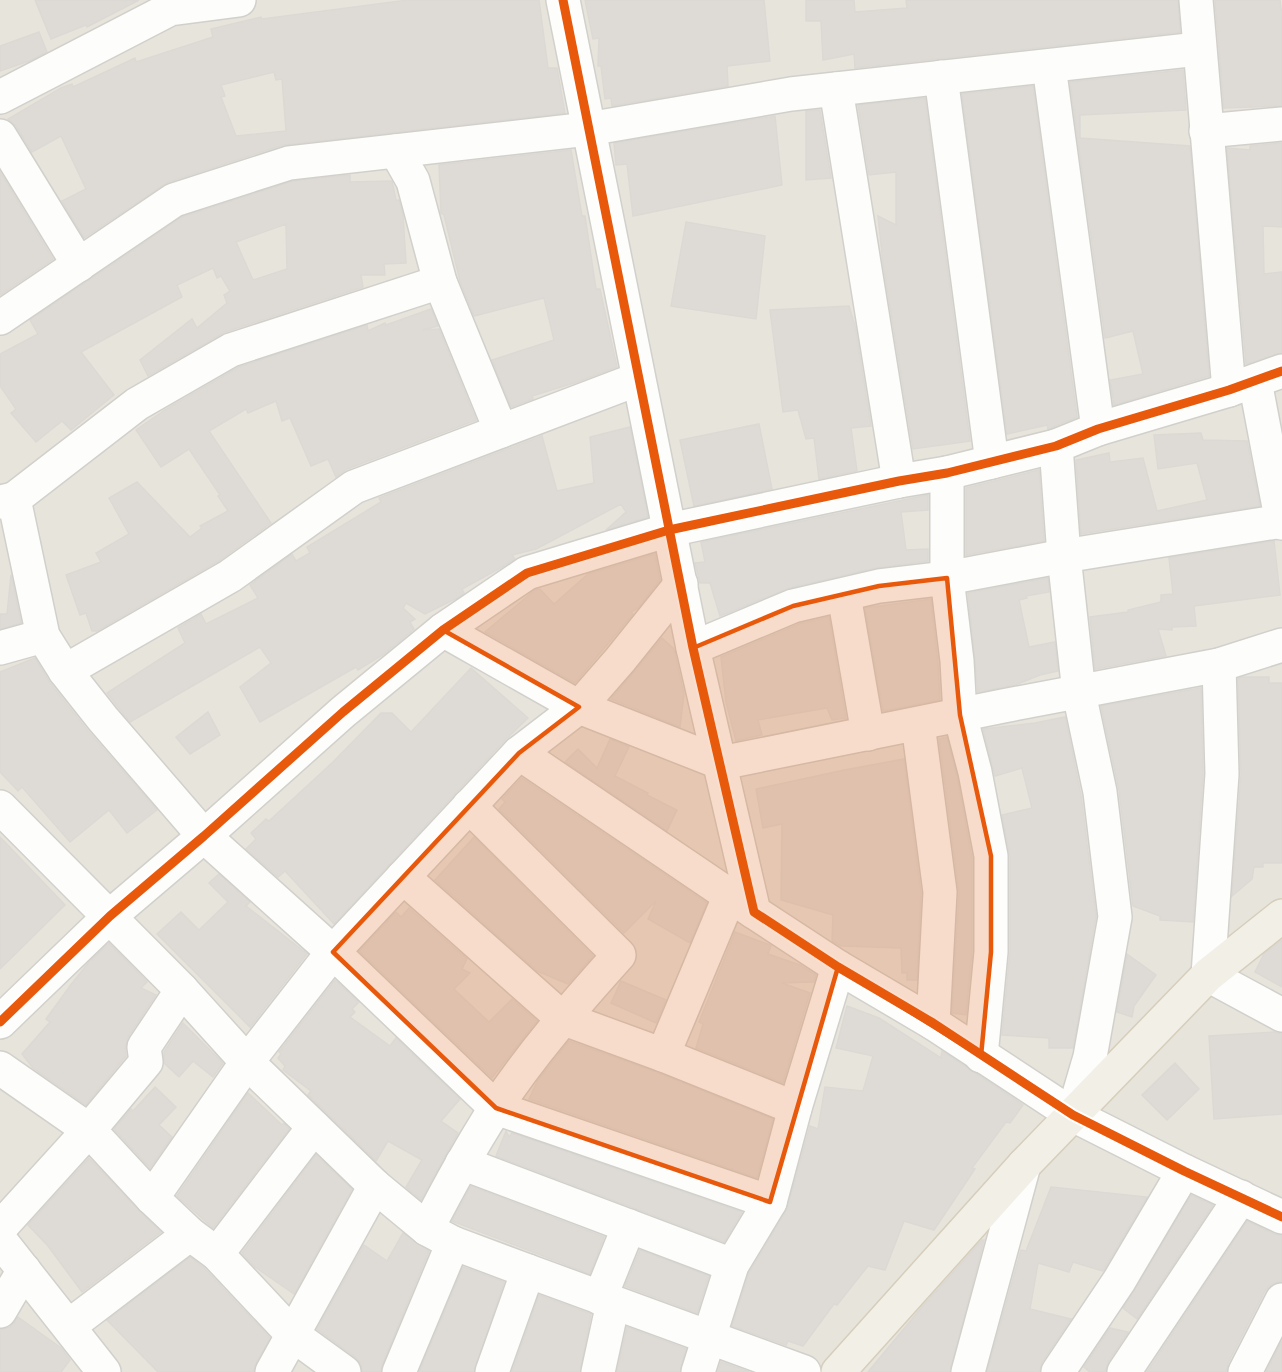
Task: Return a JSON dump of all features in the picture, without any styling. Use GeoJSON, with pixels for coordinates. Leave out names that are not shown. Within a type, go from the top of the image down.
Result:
{"type":"FeatureCollection","features":[{"type":"Feature","properties":{"kind":"main road"},"geometry":{"type":"LineString","coordinates":[[838,1372],[1024,1165],[1208,975],[1282,916]]}},
{"type":"Feature","properties":{"kind":"street"},"geometry":{"type":"LineString","coordinates":[[0,97],[170,9],[239,0]]}},
{"type":"Feature","properties":{"kind":"street"},"geometry":{"type":"LineString","coordinates":[[563,0],[693,648],[721,763],[742,903],[663,1056]]}},
{"type":"Feature","properties":{"kind":"street"},"geometry":{"type":"LineString","coordinates":[[693,648],[793,606],[879,586],[947,578],[1064,556],[1282,522],[1206,131],[1196,0]]}},
{"type":"Feature","properties":{"kind":"street"},"geometry":{"type":"LineString","coordinates":[[0,318],[174,200],[289,163],[588,129],[791,94],[1198,49]]}},
{"type":"Feature","properties":{"kind":"street"},"geometry":{"type":"LineString","coordinates":[[1049,66],[1098,429]]}},
{"type":"Feature","properties":{"kind":"street"},"geometry":{"type":"LineString","coordinates":[[941,77],[992,462]]}},
{"type":"Feature","properties":{"kind":"street"},"geometry":{"type":"LineString","coordinates":[[836,89],[899,481]]}},
{"type":"Feature","properties":{"kind":"street"},"geometry":{"type":"LineString","coordinates":[[1206,131],[1282,124]]}},
{"type":"Feature","properties":{"kind":"street"},"geometry":{"type":"LineString","coordinates":[[0,136],[79,265]]}},
{"type":"Feature","properties":{"kind":"street"},"geometry":{"type":"LineString","coordinates":[[396,151],[413,182],[440,282],[501,431]]}},
{"type":"Feature","properties":{"kind":"street"},"geometry":{"type":"LineString","coordinates":[[440,282],[231,350],[137,404],[7,500],[43,636],[65,671],[103,719],[204,836],[333,952],[496,1108],[770,1202]]}},
{"type":"Feature","properties":{"kind":"street"},"geometry":{"type":"LineString","coordinates":[[65,671],[230,576],[354,487],[638,379]]}},
{"type":"Feature","properties":{"kind":"street"},"geometry":{"type":"LineString","coordinates":[[1,1020],[110,916],[343,712],[443,630],[527,573],[669,530],[899,481],[947,473],[1056,446],[1098,429],[1255,381]]}},
{"type":"Feature","properties":{"kind":"street"},"geometry":{"type":"LineString","coordinates":[[1056,446],[1064,556],[1079,693],[1100,792],[1115,918],[1090,1057],[1073,1115]]}},
{"type":"Feature","properties":{"kind":"street"},"geometry":{"type":"LineString","coordinates":[[947,473],[947,578],[957,661],[960,715],[975,772],[991,856],[991,952],[981,1056]]}},
{"type":"Feature","properties":{"kind":"street"},"geometry":{"type":"LineString","coordinates":[[152,1198],[247,1062],[333,952],[519,753],[579,706],[620,660],[681,584]]}},
{"type":"Feature","properties":{"kind":"street"},"geometry":{"type":"LineString","coordinates":[[844,595],[868,734]]}},
{"type":"Feature","properties":{"kind":"street"},"geometry":{"type":"LineString","coordinates":[[443,630],[579,706],[721,763],[1219,665],[1282,645]]}},
{"type":"Feature","properties":{"kind":"street"},"geometry":{"type":"LineString","coordinates":[[0,648],[43,636]]}},
{"type":"Feature","properties":{"kind":"street"},"geometry":{"type":"LineString","coordinates":[[1219,665],[1222,774],[1208,975],[1282,1016]]}},
{"type":"Feature","properties":{"kind":"street"},"geometry":{"type":"LineString","coordinates":[[918,724],[940,892],[933,1023]]}},
{"type":"Feature","properties":{"kind":"street"},"geometry":{"type":"LineString","coordinates":[[519,753],[838,967],[933,1023],[1073,1115],[1184,1171],[1280,1213]]}},
{"type":"Feature","properties":{"kind":"street"},"geometry":{"type":"LineString","coordinates":[[399,1372],[462,1163],[496,1108],[562,1018],[620,955],[469,806]]}},
{"type":"Feature","properties":{"kind":"street"},"geometry":{"type":"LineString","coordinates":[[0,807],[182,990],[247,1062],[375,1186],[440,1236],[528,1271],[804,1372]]}},
{"type":"Feature","properties":{"kind":"street"},"geometry":{"type":"LineString","coordinates":[[403,877],[562,1018],[795,1108]]}},
{"type":"Feature","properties":{"kind":"street"},"geometry":{"type":"LineString","coordinates":[[698,1372],[707,1337],[732,1265],[770,1202],[795,1108],[838,967]]}},
{"type":"Feature","properties":{"kind":"street"},"geometry":{"type":"LineString","coordinates":[[0,1228],[89,1130],[146,1062],[144,1047],[182,990]]}},
{"type":"Feature","properties":{"kind":"street"},"geometry":{"type":"LineString","coordinates":[[0,1068],[89,1130],[152,1198],[190,1234],[217,1254],[293,1335],[344,1372]]}},
{"type":"Feature","properties":{"kind":"street"},"geometry":{"type":"LineString","coordinates":[[217,1254],[314,1127]]}},
{"type":"Feature","properties":{"kind":"street"},"geometry":{"type":"LineString","coordinates":[[462,1163],[732,1265]]}},
{"type":"Feature","properties":{"kind":"street"},"geometry":{"type":"LineString","coordinates":[[968,1372],[1024,1165]]}},
{"type":"Feature","properties":{"kind":"street"},"geometry":{"type":"LineString","coordinates":[[1058,1372],[1119,1281],[1184,1171]]}},
{"type":"Feature","properties":{"kind":"street"},"geometry":{"type":"LineString","coordinates":[[272,1372],[375,1186]]}},
{"type":"Feature","properties":{"kind":"street"},"geometry":{"type":"LineString","coordinates":[[1124,1372],[1241,1197]]}},
{"type":"Feature","properties":{"kind":"street"},"geometry":{"type":"LineString","coordinates":[[598,1372],[607,1300],[629,1226]]}},
{"type":"Feature","properties":{"kind":"street"},"geometry":{"type":"LineString","coordinates":[[0,1240],[84,1355],[190,1234]]}},
{"type":"Feature","properties":{"kind":"street"},"geometry":{"type":"LineString","coordinates":[[0,1311],[24,1270]]}},
{"type":"Feature","properties":{"kind":"street"},"geometry":{"type":"LineString","coordinates":[[492,1372],[528,1271]]}},
{"type":"Feature","properties":{"kind":"street"},"geometry":{"type":"LineString","coordinates":[[1245,1372],[1282,1300]]}},
{"type":"Feature","properties":{"kind":"highlighted area"},"geometry":{"type":"Polygon","coordinates":[[[669,530],[693,648],[793,606],[879,586],[947,578],[960,715],[991,856],[991,952],[981,1056],[838,967],[770,1202],[496,1108],[333,952],[519,753],[579,707],[443,630],[527,573],[669,530]]]}},
{"type":"Feature","properties":{"kind":"shaded area"},"geometry":{"type":"Polygon","coordinates":[[[0,0],[1282,0],[1282,1372],[0,1372],[0,0]]]}},
{"type":"Feature","properties":{"kind":"building"},"geometry":{"type":"Polygon","coordinates":[[[35,0],[139,0],[87,27],[86,25],[51,39],[35,0]]]}},
{"type":"Feature","properties":{"kind":"building"},"geometry":{"type":"Polygon","coordinates":[[[408,0],[539,0],[548,68],[557,68],[565,113],[283,145],[168,182],[84,238],[62,201],[86,189],[61,136],[32,152],[16,126],[8,119],[61,88],[72,84],[73,87],[135,58],[136,62],[213,37],[211,29],[261,17],[262,19],[408,0]],[[274,72],[221,85],[225,96],[221,97],[236,136],[286,131],[282,79],[276,80],[274,72]]]}},
{"type":"Feature","properties":{"kind":"building"},"geometry":{"type":"Polygon","coordinates":[[[585,0],[764,0],[770,61],[727,66],[728,86],[612,106],[611,98],[605,99],[601,66],[598,66],[599,38],[593,39],[585,0]]]}},
{"type":"Feature","properties":{"kind":"building"},"geometry":{"type":"Polygon","coordinates":[[[806,0],[854,0],[855,12],[907,8],[906,0],[1178,0],[1180,32],[855,68],[854,54],[823,60],[821,21],[806,21],[806,0]]]}},
{"type":"Feature","properties":{"kind":"building"},"geometry":{"type":"Polygon","coordinates":[[[1215,0],[1280,0],[1282,106],[1224,108],[1215,0]]]}},
{"type":"Feature","properties":{"kind":"building"},"geometry":{"type":"Polygon","coordinates":[[[39,32],[47,52],[0,71],[0,46],[39,32]]]}},
{"type":"Feature","properties":{"kind":"building"},"geometry":{"type":"Polygon","coordinates":[[[1183,70],[1186,110],[1080,115],[1080,138],[1190,146],[1209,376],[1114,405],[1110,380],[1143,374],[1133,331],[1105,338],[1070,82],[1183,70]]]}},
{"type":"Feature","properties":{"kind":"building"},"geometry":{"type":"Polygon","coordinates":[[[1033,86],[1077,417],[1048,429],[1047,425],[1007,434],[962,94],[1033,86]]]}},
{"type":"Feature","properties":{"kind":"building"},"geometry":{"type":"Polygon","coordinates":[[[925,98],[970,441],[913,449],[883,263],[878,216],[896,225],[896,172],[869,175],[858,105],[925,98]]]}},
{"type":"Feature","properties":{"kind":"building"},"geometry":{"type":"Polygon","coordinates":[[[820,110],[831,178],[806,180],[806,111],[820,110]]]}},
{"type":"Feature","properties":{"kind":"building"},"geometry":{"type":"Polygon","coordinates":[[[775,116],[782,185],[633,216],[627,164],[616,165],[614,143],[775,116]]]}},
{"type":"Feature","properties":{"kind":"building"},"geometry":{"type":"Polygon","coordinates":[[[1282,143],[1282,227],[1263,226],[1264,274],[1282,272],[1282,353],[1246,364],[1227,148],[1250,150],[1250,146],[1282,143]]]}},
{"type":"Feature","properties":{"kind":"building"},"geometry":{"type":"Polygon","coordinates":[[[571,150],[582,216],[585,216],[596,289],[600,289],[617,367],[532,396],[533,399],[511,407],[492,360],[554,340],[544,298],[474,316],[460,281],[444,215],[441,213],[439,165],[571,150]]]}},
{"type":"Feature","properties":{"kind":"building"},"geometry":{"type":"Polygon","coordinates":[[[0,172],[53,259],[0,295],[0,172]]]}},
{"type":"Feature","properties":{"kind":"building"},"geometry":{"type":"Polygon","coordinates":[[[350,175],[350,182],[392,181],[396,200],[399,200],[403,215],[406,263],[384,264],[385,275],[361,275],[363,287],[225,332],[148,376],[140,360],[192,319],[197,328],[227,303],[224,295],[230,291],[221,276],[217,278],[213,268],[177,285],[182,297],[81,352],[114,395],[71,430],[62,421],[36,442],[11,413],[16,409],[0,386],[0,354],[38,334],[30,320],[182,217],[293,181],[350,175]],[[286,224],[236,242],[253,280],[287,269],[286,224]]]}},
{"type":"Feature","properties":{"kind":"building"},"geometry":{"type":"Polygon","coordinates":[[[686,222],[765,236],[756,319],[671,306],[686,222]]]}},
{"type":"Feature","properties":{"kind":"building"},"geometry":{"type":"Polygon","coordinates":[[[849,306],[855,326],[871,426],[851,428],[857,471],[819,479],[814,438],[806,439],[798,410],[783,412],[770,310],[849,306]]]}},
{"type":"Feature","properties":{"kind":"building"},"geometry":{"type":"Polygon","coordinates":[[[431,309],[438,326],[422,330],[439,329],[476,420],[347,469],[336,477],[328,459],[311,466],[290,418],[282,421],[276,401],[248,413],[246,409],[209,431],[271,523],[220,560],[97,631],[92,631],[86,613],[80,615],[66,575],[101,562],[96,553],[129,534],[109,498],[137,482],[190,537],[202,528],[200,526],[228,511],[189,449],[161,467],[136,430],[165,410],[239,367],[367,325],[368,331],[385,323],[386,325],[431,309]]]}},
{"type":"Feature","properties":{"kind":"building"},"geometry":{"type":"Polygon","coordinates":[[[759,424],[772,489],[694,506],[680,440],[759,424]]]}},
{"type":"Feature","properties":{"kind":"building"},"geometry":{"type":"Polygon","coordinates":[[[630,427],[648,517],[606,530],[626,512],[621,504],[536,549],[512,555],[515,559],[462,589],[464,593],[459,597],[425,614],[406,603],[403,608],[415,619],[410,622],[414,629],[384,654],[358,670],[356,667],[260,722],[240,687],[271,663],[260,647],[130,722],[107,693],[185,643],[178,628],[201,614],[206,624],[258,598],[250,585],[292,554],[296,561],[310,553],[307,547],[381,502],[379,498],[542,436],[557,491],[594,483],[590,437],[630,427]]]}},
{"type":"Feature","properties":{"kind":"building"},"geometry":{"type":"Polygon","coordinates":[[[1201,433],[1203,440],[1247,441],[1260,506],[1081,534],[1076,460],[1109,453],[1110,462],[1143,458],[1157,511],[1207,500],[1197,463],[1158,469],[1154,435],[1201,433]]]}},
{"type":"Feature","properties":{"kind":"building"},"geometry":{"type":"Polygon","coordinates":[[[1039,470],[1044,541],[966,555],[966,488],[1039,470]]]}},
{"type":"Feature","properties":{"kind":"building"},"geometry":{"type":"Polygon","coordinates":[[[928,495],[928,510],[901,512],[906,550],[928,549],[928,561],[875,568],[789,588],[720,616],[710,583],[700,583],[695,563],[705,562],[701,542],[928,495]]]}},
{"type":"Feature","properties":{"kind":"building"},"geometry":{"type":"Polygon","coordinates":[[[1274,541],[1280,595],[1194,606],[1196,626],[1172,627],[1172,630],[1158,629],[1166,656],[1095,669],[1090,617],[1128,612],[1128,610],[1161,602],[1161,595],[1173,594],[1169,558],[1274,541]]]}},
{"type":"Feature","properties":{"kind":"building"},"geometry":{"type":"Polygon","coordinates":[[[655,554],[660,580],[638,608],[631,612],[633,614],[575,683],[485,632],[535,590],[540,589],[554,604],[588,574],[655,554]]]}},
{"type":"Feature","properties":{"kind":"building"},"geometry":{"type":"Polygon","coordinates":[[[11,575],[21,623],[0,629],[0,614],[7,614],[11,575]]]}},
{"type":"Feature","properties":{"kind":"building"},"geometry":{"type":"Polygon","coordinates":[[[1048,578],[1049,592],[1026,596],[1027,598],[1019,600],[1029,647],[1055,642],[1058,671],[1015,685],[978,692],[968,593],[1048,578]]]}},
{"type":"Feature","properties":{"kind":"building"},"geometry":{"type":"Polygon","coordinates":[[[931,599],[940,700],[883,711],[865,608],[931,599]]]}},
{"type":"Feature","properties":{"kind":"building"},"geometry":{"type":"Polygon","coordinates":[[[829,617],[846,718],[832,720],[827,708],[758,720],[762,735],[736,741],[726,702],[721,657],[799,624],[829,617]]]}},
{"type":"Feature","properties":{"kind":"building"},"geometry":{"type":"Polygon","coordinates":[[[662,638],[674,649],[684,694],[680,727],[611,699],[662,638]]]}},
{"type":"Feature","properties":{"kind":"building"},"geometry":{"type":"Polygon","coordinates":[[[35,658],[50,683],[88,731],[157,810],[127,833],[109,810],[70,842],[22,787],[18,791],[0,772],[0,672],[35,658]]]}},
{"type":"Feature","properties":{"kind":"building"},"geometry":{"type":"Polygon","coordinates":[[[471,668],[528,718],[334,924],[285,871],[278,877],[246,849],[256,839],[251,833],[266,819],[269,821],[333,762],[381,713],[392,713],[411,732],[471,668]]]}},
{"type":"Feature","properties":{"kind":"building"},"geometry":{"type":"Polygon","coordinates":[[[1269,677],[1269,683],[1282,683],[1282,863],[1263,863],[1263,867],[1254,867],[1252,879],[1232,896],[1241,775],[1238,679],[1269,677]]]}},
{"type":"Feature","properties":{"kind":"building"},"geometry":{"type":"Polygon","coordinates":[[[1201,688],[1203,774],[1193,922],[1160,920],[1160,916],[1133,906],[1119,790],[1101,706],[1201,688]]]}},
{"type":"Feature","properties":{"kind":"building"},"geometry":{"type":"Polygon","coordinates":[[[208,712],[220,735],[190,754],[176,737],[208,712]]]}},
{"type":"Feature","properties":{"kind":"building"},"geometry":{"type":"Polygon","coordinates":[[[1065,717],[1081,795],[1096,916],[1073,1048],[1049,1048],[1049,1038],[1002,1035],[1010,952],[1010,856],[1002,815],[1032,808],[1022,768],[995,776],[983,729],[1065,717]]]}},
{"type":"Feature","properties":{"kind":"building"},"geometry":{"type":"Polygon","coordinates":[[[947,737],[957,776],[972,858],[972,951],[966,1015],[952,1013],[959,893],[939,739],[947,737]]]}},
{"type":"Feature","properties":{"kind":"building"},"geometry":{"type":"Polygon","coordinates":[[[610,739],[629,747],[615,776],[677,810],[667,831],[565,762],[578,749],[597,768],[610,739]]]}},
{"type":"Feature","properties":{"kind":"building"},"geometry":{"type":"Polygon","coordinates":[[[904,759],[921,893],[917,980],[907,980],[907,973],[902,973],[901,948],[841,946],[832,941],[833,915],[781,900],[782,824],[763,828],[756,789],[904,759]]]}},
{"type":"Feature","properties":{"kind":"building"},"geometry":{"type":"Polygon","coordinates":[[[522,778],[707,903],[690,943],[648,919],[656,901],[624,933],[499,809],[505,802],[502,799],[522,778]]]}},
{"type":"Feature","properties":{"kind":"building"},"geometry":{"type":"Polygon","coordinates":[[[0,837],[65,905],[0,969],[0,837]]]}},
{"type":"Feature","properties":{"kind":"building"},"geometry":{"type":"Polygon","coordinates":[[[474,837],[593,956],[568,984],[537,971],[435,880],[474,837]]]}},
{"type":"Feature","properties":{"kind":"building"},"geometry":{"type":"Polygon","coordinates":[[[219,874],[250,902],[246,906],[307,954],[250,1027],[157,934],[181,912],[199,930],[228,902],[209,883],[219,874]]]}},
{"type":"Feature","properties":{"kind":"building"},"geometry":{"type":"Polygon","coordinates":[[[409,908],[467,959],[462,969],[470,973],[454,989],[489,1022],[512,999],[537,1021],[492,1078],[359,951],[396,912],[401,917],[409,908]]]}},
{"type":"Feature","properties":{"kind":"building"},"geometry":{"type":"Polygon","coordinates":[[[735,932],[770,945],[768,954],[800,965],[816,975],[814,982],[782,983],[810,993],[783,1083],[696,1048],[703,1024],[699,1022],[735,932]]]}},
{"type":"Feature","properties":{"kind":"building"},"geometry":{"type":"Polygon","coordinates":[[[1282,940],[1282,987],[1255,972],[1264,954],[1282,940]]]}},
{"type":"Feature","properties":{"kind":"building"},"geometry":{"type":"Polygon","coordinates":[[[109,943],[147,982],[141,988],[156,995],[128,1037],[126,1056],[86,1105],[33,1068],[22,1054],[50,1022],[46,1019],[70,986],[89,962],[109,943]]]}},
{"type":"Feature","properties":{"kind":"building"},"geometry":{"type":"Polygon","coordinates":[[[1127,954],[1156,975],[1134,1006],[1132,1017],[1117,1012],[1127,954]]]}},
{"type":"Feature","properties":{"kind":"building"},"geometry":{"type":"Polygon","coordinates":[[[335,980],[359,1002],[352,1009],[355,1012],[350,1017],[390,1046],[396,1038],[460,1099],[441,1121],[458,1133],[421,1200],[406,1187],[422,1160],[388,1141],[376,1161],[308,1095],[311,1091],[283,1070],[285,1066],[278,1058],[281,1054],[279,1052],[335,980]]]}},
{"type":"Feature","properties":{"kind":"building"},"geometry":{"type":"Polygon","coordinates":[[[621,981],[666,1000],[656,1023],[611,1003],[621,981]]]}},
{"type":"Feature","properties":{"kind":"building"},"geometry":{"type":"Polygon","coordinates":[[[847,1006],[879,1018],[941,1058],[942,1051],[1023,1105],[1010,1123],[1006,1122],[972,1168],[975,1169],[934,1230],[904,1221],[885,1270],[868,1266],[837,1305],[834,1304],[803,1346],[788,1341],[786,1345],[732,1326],[749,1273],[787,1209],[810,1126],[818,1129],[825,1087],[863,1091],[873,1056],[836,1048],[847,1006]]]}},
{"type":"Feature","properties":{"kind":"building"},"geometry":{"type":"Polygon","coordinates":[[[183,1023],[223,1063],[213,1077],[193,1061],[179,1077],[164,1063],[164,1052],[183,1023]]]}},
{"type":"Feature","properties":{"kind":"building"},"geometry":{"type":"Polygon","coordinates":[[[1275,1032],[1282,1034],[1282,1114],[1214,1119],[1209,1036],[1275,1032]]]}},
{"type":"Feature","properties":{"kind":"building"},"geometry":{"type":"Polygon","coordinates":[[[569,1041],[656,1072],[773,1119],[757,1178],[529,1099],[538,1080],[569,1041]]]}},
{"type":"Feature","properties":{"kind":"building"},"geometry":{"type":"Polygon","coordinates":[[[1175,1063],[1199,1089],[1167,1120],[1142,1095],[1175,1063]]]}},
{"type":"Feature","properties":{"kind":"building"},"geometry":{"type":"Polygon","coordinates":[[[155,1087],[176,1107],[159,1125],[172,1137],[150,1168],[114,1129],[131,1109],[133,1111],[155,1087]]]}},
{"type":"Feature","properties":{"kind":"building"},"geometry":{"type":"Polygon","coordinates":[[[248,1093],[289,1129],[213,1228],[177,1196],[248,1093]]]}},
{"type":"Feature","properties":{"kind":"building"},"geometry":{"type":"Polygon","coordinates":[[[506,1131],[509,1137],[512,1133],[742,1212],[724,1242],[496,1156],[506,1131]]]}},
{"type":"Feature","properties":{"kind":"building"},"geometry":{"type":"Polygon","coordinates":[[[316,1155],[352,1189],[294,1294],[255,1267],[242,1253],[316,1155]]]}},
{"type":"Feature","properties":{"kind":"building"},"geometry":{"type":"Polygon","coordinates":[[[89,1158],[161,1232],[82,1292],[48,1246],[28,1225],[89,1158]]]}},
{"type":"Feature","properties":{"kind":"building"},"geometry":{"type":"Polygon","coordinates":[[[471,1186],[604,1237],[590,1274],[452,1221],[471,1186]]]}},
{"type":"Feature","properties":{"kind":"building"},"geometry":{"type":"Polygon","coordinates":[[[1051,1187],[1147,1197],[1103,1271],[1073,1262],[1069,1272],[1038,1263],[1030,1309],[1071,1319],[1042,1362],[1039,1372],[987,1372],[1021,1250],[1026,1251],[1051,1187]]]}},
{"type":"Feature","properties":{"kind":"building"},"geometry":{"type":"Polygon","coordinates":[[[1191,1195],[1213,1205],[1137,1319],[1123,1308],[1191,1195]]]}},
{"type":"Feature","properties":{"kind":"building"},"geometry":{"type":"Polygon","coordinates":[[[1247,1221],[1274,1234],[1282,1235],[1282,1281],[1272,1284],[1265,1291],[1228,1363],[1226,1372],[1147,1372],[1247,1221]]]}},
{"type":"Feature","properties":{"kind":"building"},"geometry":{"type":"Polygon","coordinates":[[[403,1233],[429,1251],[381,1372],[362,1372],[361,1364],[355,1357],[317,1329],[364,1245],[387,1261],[403,1233]]]}},
{"type":"Feature","properties":{"kind":"building"},"geometry":{"type":"Polygon","coordinates":[[[984,1240],[950,1372],[868,1372],[921,1308],[984,1240]]]}},
{"type":"Feature","properties":{"kind":"building"},"geometry":{"type":"Polygon","coordinates":[[[640,1250],[709,1276],[697,1313],[625,1286],[640,1250]]]}},
{"type":"Feature","properties":{"kind":"building"},"geometry":{"type":"Polygon","coordinates":[[[190,1257],[204,1268],[270,1338],[253,1372],[158,1372],[107,1320],[190,1257]]]}},
{"type":"Feature","properties":{"kind":"building"},"geometry":{"type":"Polygon","coordinates":[[[463,1267],[504,1282],[474,1372],[419,1372],[463,1267]]]}},
{"type":"Feature","properties":{"kind":"building"},"geometry":{"type":"Polygon","coordinates":[[[539,1295],[591,1314],[580,1372],[512,1372],[539,1295]]]}},
{"type":"Feature","properties":{"kind":"building"},"geometry":{"type":"Polygon","coordinates":[[[18,1317],[61,1348],[70,1360],[61,1372],[0,1372],[0,1330],[10,1327],[18,1317]]]}},
{"type":"Feature","properties":{"kind":"building"},"geometry":{"type":"Polygon","coordinates":[[[627,1327],[686,1349],[680,1372],[617,1372],[627,1327]]]}},
{"type":"Feature","properties":{"kind":"building"},"geometry":{"type":"Polygon","coordinates":[[[1110,1328],[1128,1332],[1108,1362],[1105,1372],[1090,1372],[1084,1367],[1110,1328]]]}},
{"type":"Feature","properties":{"kind":"building"},"geometry":{"type":"Polygon","coordinates":[[[1282,1341],[1282,1372],[1266,1372],[1282,1341]]]}},
{"type":"Feature","properties":{"kind":"building"},"geometry":{"type":"Polygon","coordinates":[[[721,1362],[749,1372],[718,1372],[721,1362]]]}},
{"type":"Feature","properties":{"kind":"cycle path"},"geometry":{"type":"LineString","coordinates":[[563,0],[693,648],[754,912],[838,967],[933,1023],[1073,1115],[1282,1217]]}},
{"type":"Feature","properties":{"kind":"cycle path"},"geometry":{"type":"LineString","coordinates":[[0,1022],[110,916],[343,712],[443,630],[527,573],[669,530],[899,481],[947,473],[1056,446],[1098,429],[1229,390],[1282,371]]}}]}
